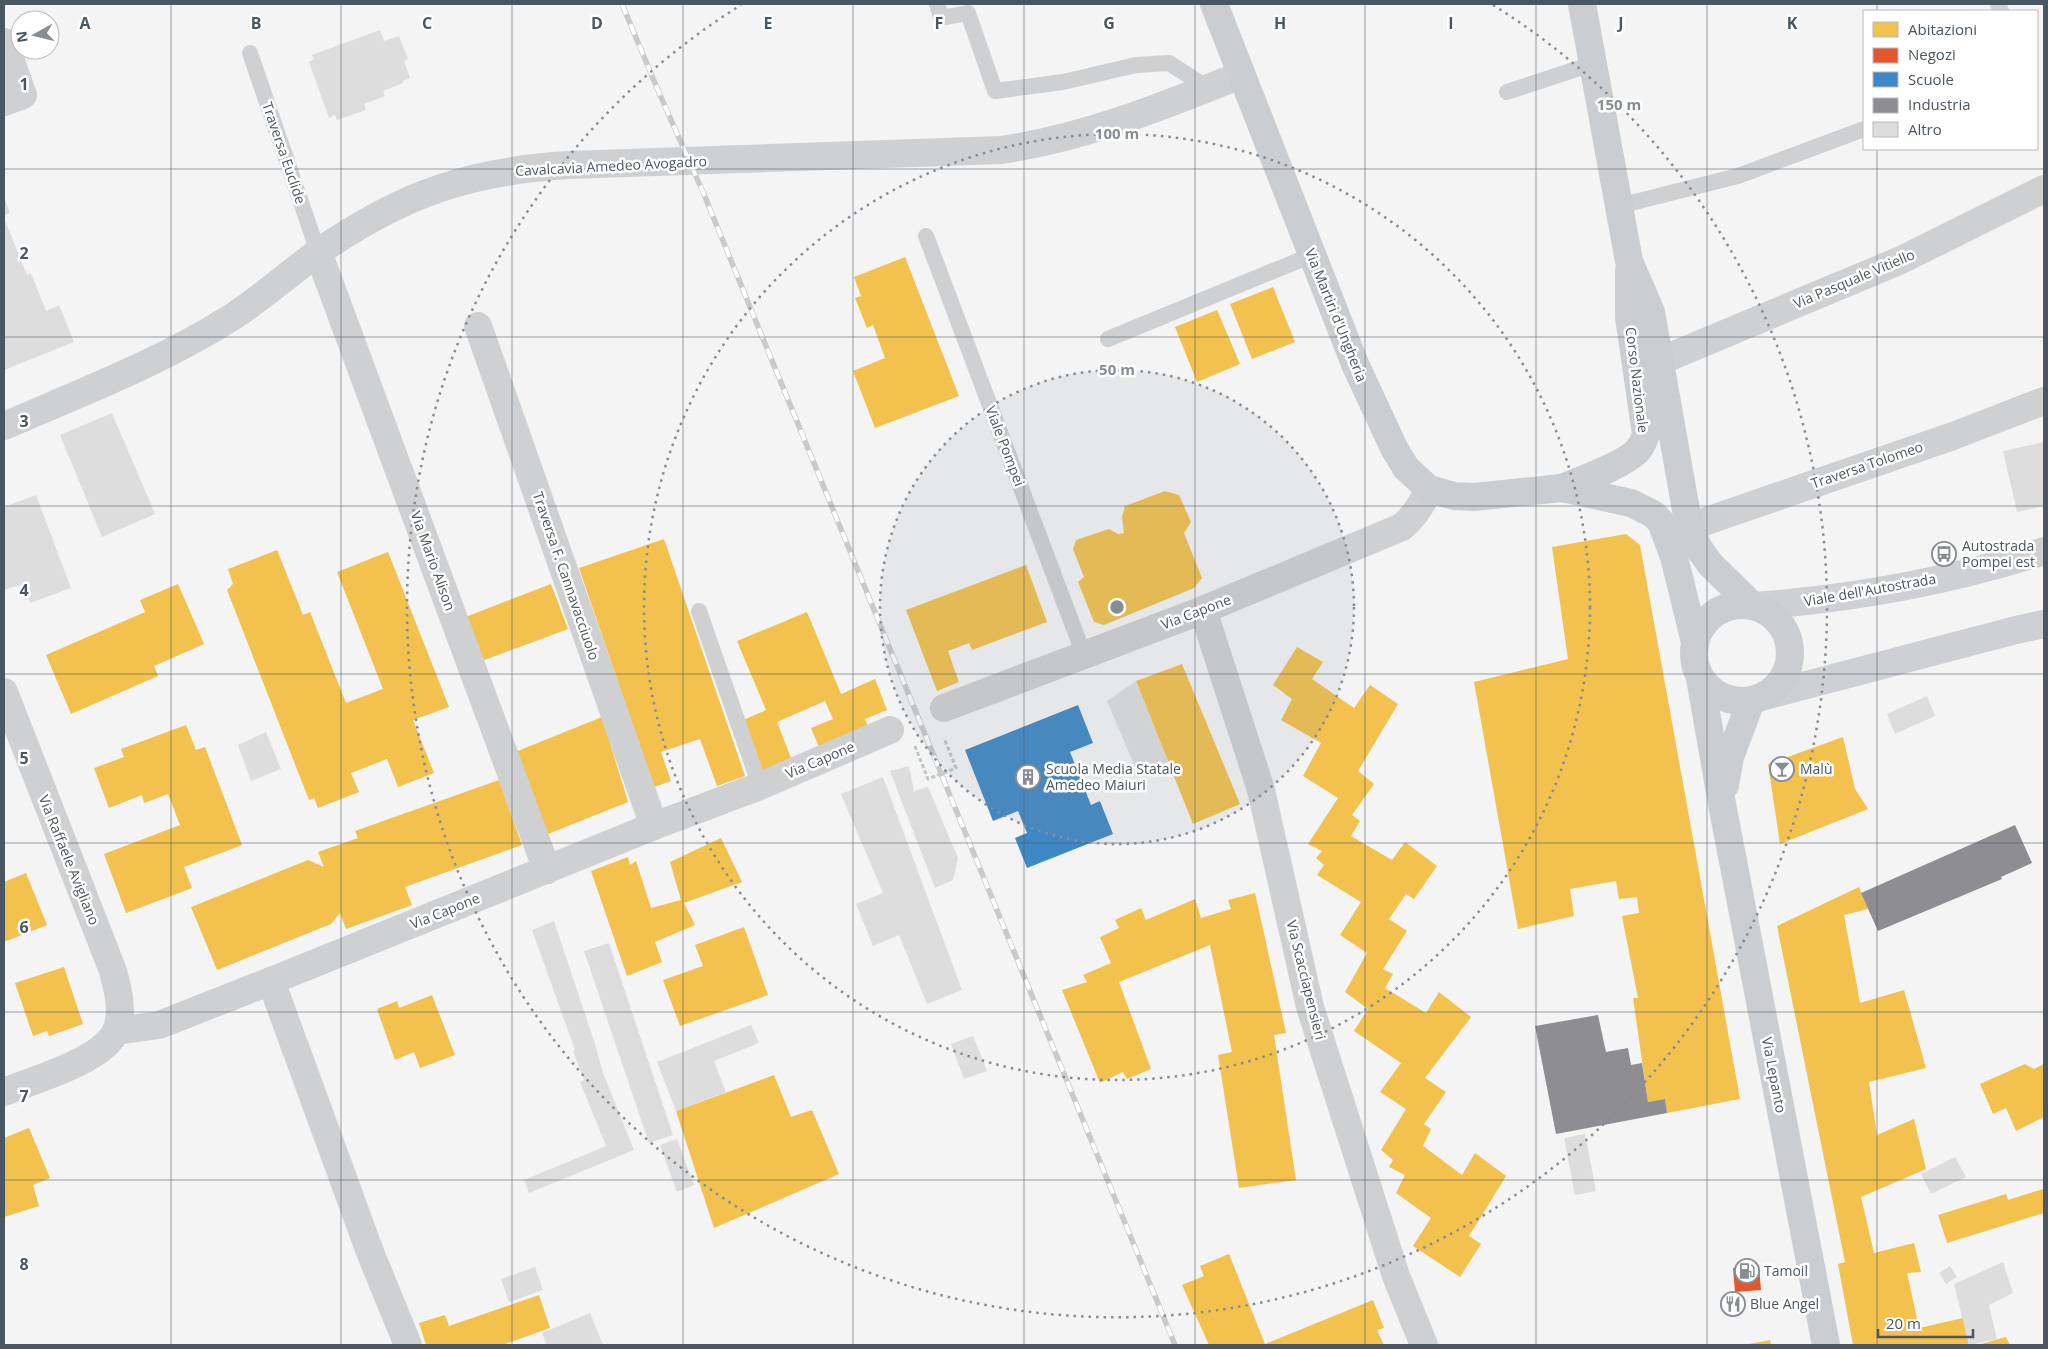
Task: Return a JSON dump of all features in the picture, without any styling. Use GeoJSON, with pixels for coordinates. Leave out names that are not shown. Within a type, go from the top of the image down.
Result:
{"type":"FeatureCollection","features":[{"type":"Feature","properties":{"kind":"main road","name":"Via Martiri d'Ungheria"},"geometry":{"type":"LineString","coordinates":[[1214,4],[1355,364],[1394,448],[1406,468],[1429,489],[1454,496],[1474,497],[1562,488]]}},
{"type":"Feature","properties":{"kind":"main road","name":"Corso Nazionale"},"geometry":{"type":"LineString","coordinates":[[1562,488],[1627,459],[1636,452],[1646,434],[1629,317],[1629,261],[1582,4]]}},
{"type":"Feature","properties":{"kind":"main road","name":"Corso Nazionale"},"geometry":{"type":"LineString","coordinates":[[1629,261],[1651,312],[1689,527],[1698,547],[1710,564],[1753,606]]}},
{"type":"Feature","properties":{"kind":"main road"},"geometry":{"type":"LineString","coordinates":[[1562,488],[1631,503],[1653,514],[1661,522],[1674,557],[1695,642]]}},
{"type":"Feature","properties":{"kind":"main road","name":"Viale dell'Autostrada"},"geometry":{"type":"LineString","coordinates":[[1753,606],[1844,597],[2010,562],[2044,551]]}},
{"type":"Feature","properties":{"kind":"main road"},"geometry":{"type":"LineString","coordinates":[[1758,698],[1776,688],[1785,676],[1790,662],[1790,647],[1786,633],[1778,620],[1766,611],[1753,606],[1738,604],[1723,608],[1710,616],[1700,628],[1695,642],[1695,667],[1700,678],[1710,690],[1722,698],[1736,701],[1758,698],[2044,624]]}},
{"type":"Feature","properties":{"kind":"main road","name":"Via Lepanto"},"geometry":{"type":"LineString","coordinates":[[1700,678],[1722,804],[1826,1345]]}},
{"type":"Feature","properties":{"kind":"main road","name":"Via Lepanto"},"geometry":{"type":"LineString","coordinates":[[1722,804],[1730,757],[1758,698]]}},
{"type":"Feature","properties":{"kind":"street"},"geometry":{"type":"LineString","coordinates":[[4,42],[22,95],[4,102]]}},
{"type":"Feature","properties":{"kind":"street","name":"Cavalcavia Amedeo Avogadro"},"geometry":{"type":"LineString","coordinates":[[4,426],[130,371],[181,346],[230,319],[318,252],[369,220],[429,191],[461,181],[530,168],[654,162],[965,153],[1010,149],[1036,145],[1093,130],[1241,75]]}},
{"type":"Feature","properties":{"kind":"street","name":"Via Pasquale Vitiello"},"geometry":{"type":"LineString","coordinates":[[1660,361],[1901,260],[2044,189]]}},
{"type":"Feature","properties":{"kind":"street","name":"Via Mario Alison"},"geometry":{"type":"LineString","coordinates":[[318,252],[547,870]]}},
{"type":"Feature","properties":{"kind":"street","name":"Traversa F. Cannavacciuolo"},"geometry":{"type":"LineString","coordinates":[[478,326],[654,826]]}},
{"type":"Feature","properties":{"kind":"street","name":"Traversa Tolomeo"},"geometry":{"type":"LineString","coordinates":[[1689,527],[1953,436],[2044,401]]}},
{"type":"Feature","properties":{"kind":"street","name":"Via Capone"},"geometry":{"type":"LineString","coordinates":[[944,708],[1203,610],[1402,527],[1420,508],[1429,489]]}},
{"type":"Feature","properties":{"kind":"street","name":"Via Scacciapensieri"},"geometry":{"type":"LineString","coordinates":[[1203,610],[1261,790],[1310,1007],[1396,1276],[1424,1345]]}},
{"type":"Feature","properties":{"kind":"street","name":"Via Raffaele Avigliano"},"geometry":{"type":"LineString","coordinates":[[4,692],[113,971],[119,993],[120,1014],[116,1032]]}},
{"type":"Feature","properties":{"kind":"street","name":"Via Capone"},"geometry":{"type":"LineString","coordinates":[[116,1032],[160,1024],[271,981],[654,826],[760,786],[890,730]]}},
{"type":"Feature","properties":{"kind":"street"},"geometry":{"type":"LineString","coordinates":[[271,981],[370,1252],[408,1345]]}},
{"type":"Feature","properties":{"kind":"street"},"geometry":{"type":"LineString","coordinates":[[4,1092],[89,1057],[106,1045],[116,1032]]}},
{"type":"Feature","properties":{"kind":"lane"},"geometry":{"type":"LineString","coordinates":[[937,4],[941,18],[968,13],[995,91],[1063,82],[1136,65],[1169,63],[1208,88]]}},
{"type":"Feature","properties":{"kind":"lane","name":"Traversa Euclide"},"geometry":{"type":"LineString","coordinates":[[250,53],[318,252]]}},
{"type":"Feature","properties":{"kind":"lane"},"geometry":{"type":"LineString","coordinates":[[1507,92],[1592,64]]}},
{"type":"Feature","properties":{"kind":"lane"},"geometry":{"type":"LineString","coordinates":[[1619,206],[1738,176],[1863,129]]}},
{"type":"Feature","properties":{"kind":"lane","name":"Viale Pompei"},"geometry":{"type":"LineString","coordinates":[[926,236],[1084,655]]}},
{"type":"Feature","properties":{"kind":"lane"},"geometry":{"type":"LineString","coordinates":[[1108,339],[1312,255]]}},
{"type":"Feature","properties":{"kind":"lane"},"geometry":{"type":"LineString","coordinates":[[700,611],[760,786]]}},
{"type":"Feature","properties":{"kind":"path"},"geometry":{"type":"LineString","coordinates":[[928,779],[956,768]]}},
{"type":"Feature","properties":{"kind":"building: Abitazioni"},"geometry":{"type":"Polygon","coordinates":[[[905,257],[959,396],[875,428],[853,371],[885,358],[873,325],[867,328],[855,298],[861,296],[854,277],[905,257]]]}},
{"type":"Feature","properties":{"kind":"building: Abitazioni"},"geometry":{"type":"Polygon","coordinates":[[[1273,287],[1295,342],[1252,359],[1230,304],[1273,287]]]}},
{"type":"Feature","properties":{"kind":"building: Abitazioni"},"geometry":{"type":"Polygon","coordinates":[[[1217,310],[1240,364],[1197,382],[1175,327],[1217,310]]]}},
{"type":"Feature","properties":{"kind":"building: Abitazioni"},"geometry":{"type":"Polygon","coordinates":[[[1165,491],[1179,495],[1191,522],[1184,533],[1202,578],[1194,588],[1104,625],[1094,622],[1078,582],[1084,577],[1073,549],[1076,540],[1109,529],[1118,534],[1124,533],[1122,517],[1125,506],[1165,491]]]}},
{"type":"Feature","properties":{"kind":"building: Abitazioni"},"geometry":{"type":"Polygon","coordinates":[[[1626,534],[1640,545],[1740,1099],[1667,1113],[1665,1099],[1648,1102],[1633,998],[1638,998],[1622,916],[1639,913],[1637,897],[1619,899],[1616,881],[1570,889],[1574,916],[1518,929],[1474,682],[1568,659],[1552,547],[1626,534]]]}},
{"type":"Feature","properties":{"kind":"building: Abitazioni"},"geometry":{"type":"Polygon","coordinates":[[[664,539],[745,776],[717,786],[700,739],[661,752],[671,781],[654,787],[579,568],[664,539]]]}},
{"type":"Feature","properties":{"kind":"building: Abitazioni"},"geometry":{"type":"Polygon","coordinates":[[[277,550],[303,615],[310,612],[346,703],[383,689],[337,572],[388,552],[449,707],[413,720],[434,773],[398,787],[387,759],[351,773],[359,792],[318,808],[314,798],[309,800],[227,590],[233,584],[228,569],[277,550]]]}},
{"type":"Feature","properties":{"kind":"building: Abitazioni"},"geometry":{"type":"Polygon","coordinates":[[[1026,565],[1047,622],[972,650],[969,643],[948,651],[959,682],[937,691],[906,610],[1026,565]]]}},
{"type":"Feature","properties":{"kind":"building: Abitazioni"},"geometry":{"type":"Polygon","coordinates":[[[178,584],[204,644],[154,666],[158,676],[71,714],[46,655],[145,612],[140,600],[178,584]]]}},
{"type":"Feature","properties":{"kind":"building: Abitazioni"},"geometry":{"type":"Polygon","coordinates":[[[551,584],[568,629],[479,662],[463,618],[551,584]]]}},
{"type":"Feature","properties":{"kind":"building: Abitazioni"},"geometry":{"type":"Polygon","coordinates":[[[807,612],[841,694],[875,679],[887,710],[865,719],[870,732],[821,752],[811,728],[833,719],[825,701],[777,722],[793,763],[763,776],[741,721],[766,710],[737,641],[807,612]]]}},
{"type":"Feature","properties":{"kind":"building: Abitazioni"},"geometry":{"type":"Polygon","coordinates":[[[1297,647],[1323,662],[1312,679],[1354,708],[1370,685],[1398,704],[1358,771],[1374,784],[1352,815],[1360,821],[1351,836],[1392,860],[1405,842],[1437,866],[1414,899],[1406,894],[1389,919],[1407,931],[1383,969],[1393,974],[1385,988],[1426,1013],[1439,992],[1471,1017],[1425,1078],[1446,1092],[1424,1124],[1431,1129],[1423,1146],[1462,1175],[1475,1153],[1506,1176],[1469,1236],[1481,1244],[1460,1277],[1413,1246],[1431,1218],[1396,1193],[1405,1175],[1389,1167],[1393,1160],[1381,1150],[1406,1109],[1380,1092],[1401,1063],[1354,1031],[1368,1009],[1345,992],[1367,953],[1340,935],[1361,902],[1317,875],[1324,865],[1316,858],[1322,851],[1308,844],[1338,798],[1303,776],[1321,743],[1281,720],[1292,699],[1273,685],[1297,647]]]}},
{"type":"Feature","properties":{"kind":"building: Abitazioni"},"geometry":{"type":"Polygon","coordinates":[[[1182,664],[1240,804],[1193,824],[1136,681],[1182,664]]]}},
{"type":"Feature","properties":{"kind":"building: Abitazioni"},"geometry":{"type":"Polygon","coordinates":[[[602,717],[628,802],[543,836],[515,752],[602,717]]]}},
{"type":"Feature","properties":{"kind":"building: Abitazioni"},"geometry":{"type":"Polygon","coordinates":[[[186,725],[196,750],[205,747],[242,845],[184,867],[192,888],[126,913],[104,854],[180,825],[168,794],[144,803],[142,795],[109,808],[94,768],[124,757],[121,749],[186,725]]]}},
{"type":"Feature","properties":{"kind":"building: Abitazioni"},"geometry":{"type":"Polygon","coordinates":[[[1843,737],[1855,789],[1868,809],[1780,844],[1768,764],[1843,737]]]}},
{"type":"Feature","properties":{"kind":"building: Abitazioni"},"geometry":{"type":"Polygon","coordinates":[[[499,780],[522,845],[405,887],[412,905],[346,929],[340,913],[331,924],[217,970],[191,907],[308,860],[324,867],[318,852],[358,838],[355,831],[499,780]]]}},
{"type":"Feature","properties":{"kind":"building: Abitazioni"},"geometry":{"type":"Polygon","coordinates":[[[721,838],[742,882],[684,903],[695,925],[655,942],[662,962],[627,976],[591,871],[628,857],[630,865],[636,861],[651,908],[681,900],[670,862],[721,838]]]}},
{"type":"Feature","properties":{"kind":"building: Abitazioni"},"geometry":{"type":"Polygon","coordinates":[[[26,873],[47,925],[4,942],[4,882],[26,873]]]}},
{"type":"Feature","properties":{"kind":"building: Abitazioni"},"geometry":{"type":"Polygon","coordinates":[[[1859,887],[1868,909],[1844,915],[1860,1003],[1904,990],[1926,1068],[1869,1082],[1877,1135],[1914,1119],[1926,1169],[1861,1197],[1874,1253],[1914,1243],[1921,1272],[1907,1273],[1919,1328],[1963,1318],[1969,1345],[1853,1345],[1838,1264],[1845,1262],[1777,926],[1859,887]]]}},
{"type":"Feature","properties":{"kind":"building: Abitazioni"},"geometry":{"type":"Polygon","coordinates":[[[1255,893],[1286,1033],[1274,1035],[1296,1180],[1239,1188],[1218,1055],[1232,1052],[1210,945],[1119,982],[1151,1069],[1127,1079],[1123,1072],[1100,1083],[1062,990],[1087,982],[1083,975],[1111,963],[1100,937],[1119,928],[1115,920],[1141,908],[1146,920],[1195,899],[1201,918],[1231,909],[1228,900],[1255,893]]]}},
{"type":"Feature","properties":{"kind":"building: Abitazioni"},"geometry":{"type":"Polygon","coordinates":[[[744,927],[768,995],[680,1026],[663,980],[703,966],[695,945],[744,927]]]}},
{"type":"Feature","properties":{"kind":"building: Abitazioni"},"geometry":{"type":"Polygon","coordinates":[[[64,967],[83,1024],[49,1036],[47,1031],[33,1036],[15,983],[64,967]]]}},
{"type":"Feature","properties":{"kind":"building: Abitazioni"},"geometry":{"type":"Polygon","coordinates":[[[432,995],[455,1055],[420,1068],[414,1052],[395,1060],[377,1009],[397,1001],[399,1008],[432,995]]]}},
{"type":"Feature","properties":{"kind":"building: Abitazioni"},"geometry":{"type":"Polygon","coordinates":[[[2025,1064],[2034,1069],[2044,1064],[2044,1117],[2016,1131],[2006,1108],[1993,1114],[1980,1084],[2025,1064]]]}},
{"type":"Feature","properties":{"kind":"building: Abitazioni"},"geometry":{"type":"Polygon","coordinates":[[[774,1075],[791,1117],[812,1110],[839,1174],[714,1228],[676,1111],[774,1075]]]}},
{"type":"Feature","properties":{"kind":"building: Abitazioni"},"geometry":{"type":"Polygon","coordinates":[[[29,1128],[50,1178],[33,1185],[39,1206],[4,1217],[4,1138],[29,1128]]]}},
{"type":"Feature","properties":{"kind":"building: Abitazioni"},"geometry":{"type":"Polygon","coordinates":[[[2043,1189],[2044,1213],[1947,1243],[1938,1215],[2006,1194],[2008,1200],[2043,1189]]]}},
{"type":"Feature","properties":{"kind":"building: Abitazioni"},"geometry":{"type":"Polygon","coordinates":[[[1229,1254],[1265,1344],[1373,1300],[1384,1328],[1377,1330],[1384,1345],[1209,1345],[1182,1285],[1204,1276],[1200,1266],[1229,1254]]]}},
{"type":"Feature","properties":{"kind":"building: Abitazioni"},"geometry":{"type":"Polygon","coordinates":[[[539,1295],[550,1328],[502,1345],[426,1345],[419,1323],[445,1315],[449,1326],[539,1295]]]}},
{"type":"Feature","properties":{"kind":"building: Abitazioni"},"geometry":{"type":"Polygon","coordinates":[[[2006,1337],[2010,1345],[1977,1345],[2006,1337]]]}},
{"type":"Feature","properties":{"kind":"building: Abitazioni"},"geometry":{"type":"Polygon","coordinates":[[[1770,1340],[1771,1345],[1749,1344],[1770,1340]]]}},
{"type":"Feature","properties":{"kind":"building: Negozi"},"geometry":{"type":"Polygon","coordinates":[[[1759,1266],[1761,1290],[1735,1292],[1733,1268],[1759,1266]]]}},
{"type":"Feature","properties":{"kind":"building: Scuole","name":"Scuola Media Statale Amedeo Maiuri"},"geometry":{"type":"Polygon","coordinates":[[[1078,705],[1093,743],[1070,752],[1091,805],[1100,801],[1113,834],[1027,868],[1015,838],[1027,833],[1018,811],[993,821],[965,750],[1078,705]]]}},
{"type":"Feature","properties":{"kind":"building: Industria"},"geometry":{"type":"Polygon","coordinates":[[[2015,825],[2032,863],[2001,877],[2002,879],[1878,931],[1861,893],[2015,825]]]}},
{"type":"Feature","properties":{"kind":"building: Industria"},"geometry":{"type":"Polygon","coordinates":[[[1598,1015],[1606,1052],[1628,1048],[1631,1065],[1642,1063],[1648,1102],[1665,1099],[1667,1113],[1556,1134],[1535,1026],[1598,1015]]]}},
{"type":"Feature","properties":{"kind":"building: Altro"},"geometry":{"type":"Polygon","coordinates":[[[380,30],[384,41],[399,36],[408,59],[404,61],[410,78],[383,91],[385,96],[364,104],[366,110],[337,120],[335,115],[329,118],[309,62],[314,59],[312,55],[380,30]]]}},
{"type":"Feature","properties":{"kind":"building: Altro"},"geometry":{"type":"Polygon","coordinates":[[[4,197],[10,213],[4,215],[4,197]]]}},
{"type":"Feature","properties":{"kind":"building: Altro"},"geometry":{"type":"Polygon","coordinates":[[[4,218],[27,275],[31,273],[46,311],[59,305],[74,342],[4,370],[4,218]]]}},
{"type":"Feature","properties":{"kind":"building: Altro"},"geometry":{"type":"Polygon","coordinates":[[[112,413],[155,514],[102,537],[60,435],[112,413]]]}},
{"type":"Feature","properties":{"kind":"building: Altro"},"geometry":{"type":"Polygon","coordinates":[[[2044,442],[2044,506],[2017,512],[2003,451],[2044,442]]]}},
{"type":"Feature","properties":{"kind":"building: Altro"},"geometry":{"type":"Polygon","coordinates":[[[36,495],[71,588],[30,603],[29,599],[25,600],[19,585],[4,590],[4,507],[36,495]]]}},
{"type":"Feature","properties":{"kind":"building: Altro"},"geometry":{"type":"Polygon","coordinates":[[[1136,681],[1168,762],[1138,774],[1107,701],[1136,681]]]}},
{"type":"Feature","properties":{"kind":"building: Altro"},"geometry":{"type":"Polygon","coordinates":[[[1927,696],[1935,716],[1895,734],[1887,714],[1927,696]]]}},
{"type":"Feature","properties":{"kind":"building: Altro"},"geometry":{"type":"Polygon","coordinates":[[[266,732],[281,769],[251,781],[238,745],[266,732]]]}},
{"type":"Feature","properties":{"kind":"building: Altro"},"geometry":{"type":"Polygon","coordinates":[[[909,766],[914,791],[928,787],[958,858],[953,880],[935,888],[890,771],[909,766]]]}},
{"type":"Feature","properties":{"kind":"building: Altro"},"geometry":{"type":"Polygon","coordinates":[[[883,777],[962,990],[927,1004],[899,935],[873,946],[856,904],[883,893],[841,794],[883,777]]]}},
{"type":"Feature","properties":{"kind":"building: Altro"},"geometry":{"type":"Polygon","coordinates":[[[554,921],[603,1073],[634,1150],[529,1193],[524,1180],[606,1146],[580,1082],[584,1080],[573,1051],[575,1050],[532,930],[554,921]]]}},
{"type":"Feature","properties":{"kind":"building: Altro"},"geometry":{"type":"Polygon","coordinates":[[[609,943],[673,1135],[649,1143],[584,951],[609,943]]]}},
{"type":"Feature","properties":{"kind":"building: Altro"},"geometry":{"type":"Polygon","coordinates":[[[751,1025],[759,1043],[714,1061],[726,1092],[676,1111],[657,1062],[751,1025]]]}},
{"type":"Feature","properties":{"kind":"building: Altro"},"geometry":{"type":"Polygon","coordinates":[[[973,1036],[987,1071],[964,1079],[951,1044],[973,1036]]]}},
{"type":"Feature","properties":{"kind":"building: Altro"},"geometry":{"type":"Polygon","coordinates":[[[1585,1134],[1596,1191],[1575,1195],[1564,1138],[1585,1134]]]}},
{"type":"Feature","properties":{"kind":"building: Altro"},"geometry":{"type":"Polygon","coordinates":[[[677,1139],[694,1185],[677,1192],[660,1145],[677,1139]]]}},
{"type":"Feature","properties":{"kind":"building: Altro"},"geometry":{"type":"Polygon","coordinates":[[[1955,1157],[1966,1177],[1931,1194],[1921,1174],[1955,1157]]]}},
{"type":"Feature","properties":{"kind":"building: Altro"},"geometry":{"type":"Polygon","coordinates":[[[2003,1262],[2013,1293],[1989,1305],[1997,1339],[1969,1345],[1954,1284],[2003,1262]]]}},
{"type":"Feature","properties":{"kind":"building: Altro"},"geometry":{"type":"Polygon","coordinates":[[[1950,1266],[1957,1277],[1946,1284],[1939,1273],[1950,1266]]]}},
{"type":"Feature","properties":{"kind":"building: Altro"},"geometry":{"type":"Polygon","coordinates":[[[535,1267],[543,1290],[509,1302],[501,1279],[535,1267]]]}},
{"type":"Feature","properties":{"kind":"building: Altro"},"geometry":{"type":"Polygon","coordinates":[[[590,1313],[603,1345],[547,1345],[542,1333],[590,1313]]]}},
{"type":"Feature","properties":{"kind":"railway"},"geometry":{"type":"LineString","coordinates":[[622,4],[703,192],[1175,1345]]}},
{"type":"Feature","properties":{"kind":"place","name":"Autostrada Pompei est"},"geometry":{"type":"Point","coordinates":[1944,554]}},
{"type":"Feature","properties":{"kind":"place","name":"Malù"},"geometry":{"type":"Point","coordinates":[1782,769]}},
{"type":"Feature","properties":{"kind":"place","name":"Scuola Media Statale Amedeo Maiuri"},"geometry":{"type":"Point","coordinates":[1028,777]}},
{"type":"Feature","properties":{"kind":"place","name":"Tamoil"},"geometry":{"type":"Point","coordinates":[1747,1271]}},
{"type":"Feature","properties":{"kind":"place","name":"Blue Angel"},"geometry":{"type":"Point","coordinates":[1733,1304]}}]}
